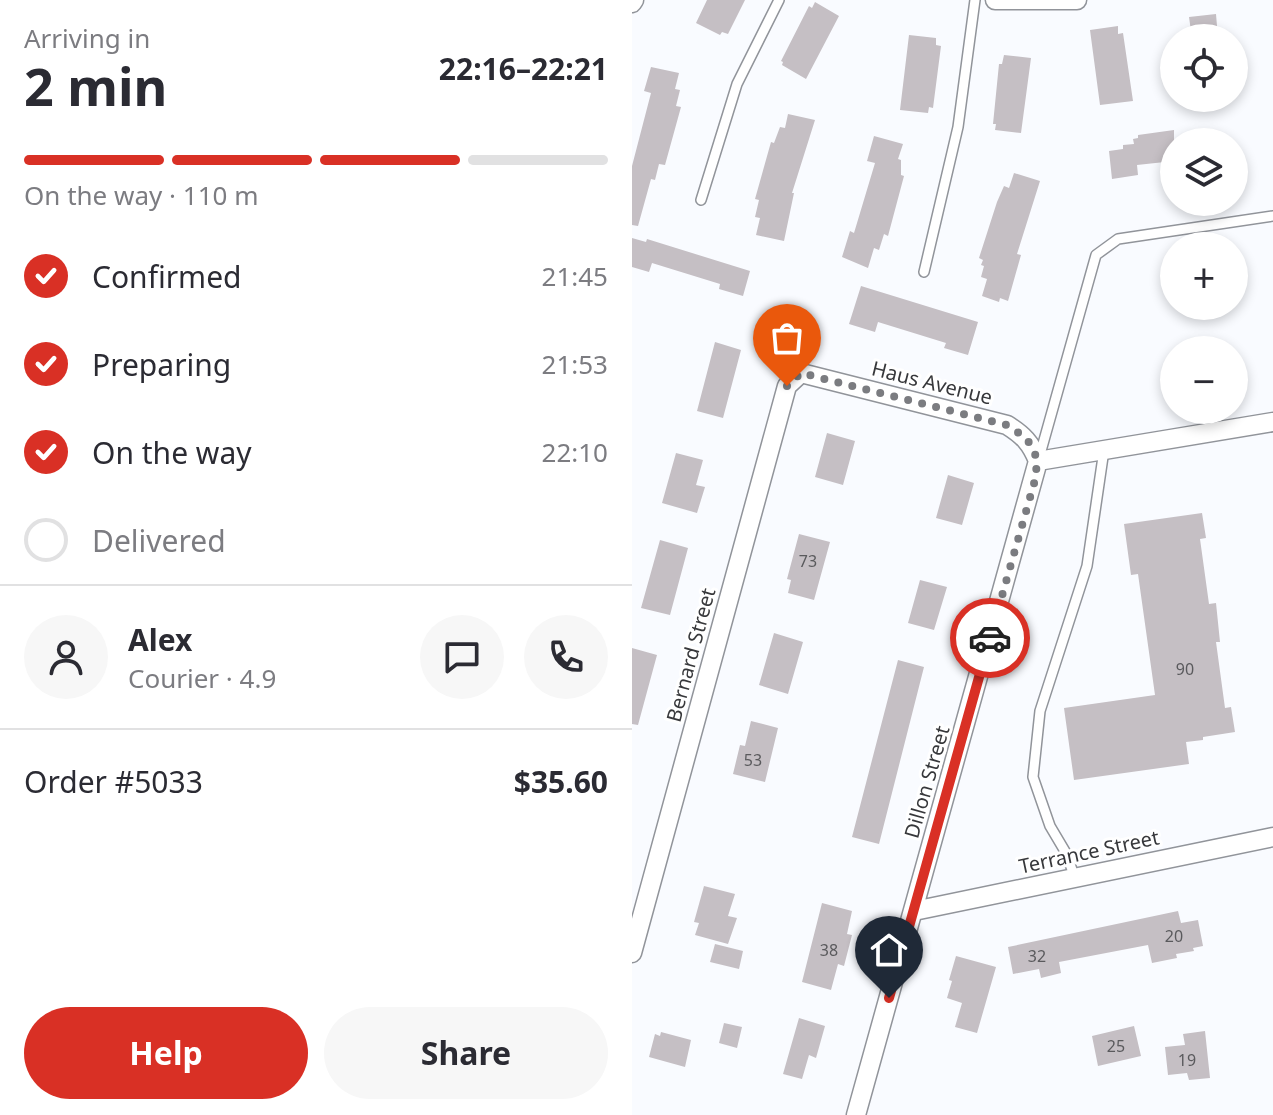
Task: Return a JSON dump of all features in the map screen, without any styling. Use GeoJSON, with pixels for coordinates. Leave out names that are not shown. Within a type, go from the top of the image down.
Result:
{"type":"FeatureCollection","features":[{"type":"Feature","properties":{"kind":"street"},"geometry":{"type":"LineString","coordinates":[[995,0],[1077,0]]}},
{"type":"Feature","properties":{"kind":"street","name":"Haus Avenue"},"geometry":{"type":"LineString","coordinates":[[801,373],[1007,425],[1023,435],[1033,447],[1038,461]]}},
{"type":"Feature","properties":{"kind":"street","name":"Bernard Street"},"geometry":{"type":"LineString","coordinates":[[632,953],[787,386],[801,373]]}},
{"type":"Feature","properties":{"kind":"street"},"geometry":{"type":"LineString","coordinates":[[1038,461],[1273,422]]}},
{"type":"Feature","properties":{"kind":"street","name":"Dillon Street"},"geometry":{"type":"LineString","coordinates":[[856,1115],[1038,461]]}},
{"type":"Feature","properties":{"kind":"street","name":"Terrance Street"},"geometry":{"type":"LineString","coordinates":[[914,911],[1273,837]]}},
{"type":"Feature","properties":{"kind":"lane"},"geometry":{"type":"LineString","coordinates":[[701,200],[737,84],[779,0]]}},
{"type":"Feature","properties":{"kind":"lane"},"geometry":{"type":"LineString","coordinates":[[924,272],[958,127],[975,0]]}},
{"type":"Feature","properties":{"kind":"lane"},"geometry":{"type":"LineString","coordinates":[[1038,461],[1096,255],[1118,239],[1273,216]]}},
{"type":"Feature","properties":{"kind":"lane"},"geometry":{"type":"LineString","coordinates":[[1075,878],[1066,853],[1050,826],[1033,777],[1040,711],[1087,566],[1104,450]]}},
{"type":"Feature","properties":{"kind":"building"},"geometry":{"type":"Polygon","coordinates":[[[707,0],[745,0],[728,34],[722,32],[720,35],[696,23],[707,0]]]}},
{"type":"Feature","properties":{"kind":"building"},"geometry":{"type":"Polygon","coordinates":[[[815,2],[839,16],[806,79],[782,65],[781,61],[809,6],[812,8],[815,2]]]}},
{"type":"Feature","properties":{"kind":"building"},"geometry":{"type":"Polygon","coordinates":[[[1216,14],[1217,24],[1190,24],[1189,17],[1216,14]]]}},
{"type":"Feature","properties":{"kind":"building"},"geometry":{"type":"Polygon","coordinates":[[[1118,26],[1118,34],[1123,33],[1133,101],[1100,105],[1090,30],[1118,26]]]}},
{"type":"Feature","properties":{"kind":"building"},"geometry":{"type":"Polygon","coordinates":[[[909,35],[936,38],[936,45],[941,46],[933,108],[929,107],[928,113],[900,110],[909,35]]]}},
{"type":"Feature","properties":{"kind":"building"},"geometry":{"type":"Polygon","coordinates":[[[1004,55],[1031,58],[1021,133],[995,130],[996,124],[993,124],[999,64],[1002,64],[1004,55]]]}},
{"type":"Feature","properties":{"kind":"building"},"geometry":{"type":"Polygon","coordinates":[[[651,67],[679,73],[675,89],[680,90],[676,106],[681,107],[665,165],[659,164],[655,180],[651,179],[638,226],[632,225],[632,166],[651,93],[644,91],[651,67]]]}},
{"type":"Feature","properties":{"kind":"building"},"geometry":{"type":"Polygon","coordinates":[[[788,114],[815,120],[792,193],[784,241],[756,235],[760,218],[755,217],[759,200],[755,199],[771,142],[774,143],[780,127],[785,128],[788,114]]]}},
{"type":"Feature","properties":{"kind":"building"},"geometry":{"type":"Polygon","coordinates":[[[1160,132],[1160,163],[1137,165],[1138,175],[1112,179],[1109,151],[1134,144],[1133,139],[1138,135],[1160,132]]]}},
{"type":"Feature","properties":{"kind":"building"},"geometry":{"type":"Polygon","coordinates":[[[874,136],[903,144],[898,159],[901,160],[901,175],[904,176],[888,236],[884,234],[879,250],[874,248],[868,268],[842,257],[850,231],[854,233],[875,163],[867,161],[874,136]]]}},
{"type":"Feature","properties":{"kind":"building"},"geometry":{"type":"Polygon","coordinates":[[[1014,173],[1040,181],[1017,254],[1021,255],[1008,301],[1000,298],[999,302],[982,296],[987,279],[981,277],[984,266],[979,258],[997,202],[1004,186],[1009,188],[1014,173]]]}},
{"type":"Feature","properties":{"kind":"building"},"geometry":{"type":"Polygon","coordinates":[[[632,238],[646,242],[647,239],[750,271],[743,296],[719,289],[720,284],[652,263],[649,272],[632,267],[632,238]]]}},
{"type":"Feature","properties":{"kind":"building"},"geometry":{"type":"Polygon","coordinates":[[[861,286],[978,322],[968,355],[944,348],[946,343],[878,322],[875,332],[849,324],[861,286]]]}},
{"type":"Feature","properties":{"kind":"building"},"geometry":{"type":"Polygon","coordinates":[[[715,342],[741,350],[723,418],[697,411],[715,342]]]}},
{"type":"Feature","properties":{"kind":"building"},"geometry":{"type":"Polygon","coordinates":[[[827,433],[855,441],[843,485],[815,477],[827,433]]]}},
{"type":"Feature","properties":{"kind":"building"},"geometry":{"type":"Polygon","coordinates":[[[676,453],[703,460],[696,485],[705,487],[697,513],[662,503],[676,453]]]}},
{"type":"Feature","properties":{"kind":"building"},"geometry":{"type":"Polygon","coordinates":[[[948,475],[974,483],[962,525],[936,518],[948,475]]]}},
{"type":"Feature","properties":{"kind":"building"},"geometry":{"type":"Polygon","coordinates":[[[1202,513],[1206,538],[1200,539],[1209,604],[1216,603],[1220,642],[1216,642],[1225,708],[1231,707],[1235,732],[1186,742],[1189,764],[1074,780],[1064,708],[1155,695],[1138,574],[1131,575],[1124,524],[1202,513]]]}},
{"type":"Feature","properties":{"kind":"building"},"geometry":{"type":"Polygon","coordinates":[[[799,534],[830,542],[814,600],[788,593],[791,580],[787,579],[799,534]]]}},
{"type":"Feature","properties":{"kind":"building"},"geometry":{"type":"Polygon","coordinates":[[[660,540],[688,548],[670,615],[641,608],[660,540]]]}},
{"type":"Feature","properties":{"kind":"building"},"geometry":{"type":"Polygon","coordinates":[[[920,580],[947,587],[934,630],[908,623],[920,580]]]}},
{"type":"Feature","properties":{"kind":"building"},"geometry":{"type":"Polygon","coordinates":[[[774,633],[803,642],[788,694],[759,685],[774,633]]]}},
{"type":"Feature","properties":{"kind":"building"},"geometry":{"type":"Polygon","coordinates":[[[632,648],[657,655],[638,725],[632,724],[632,648]]]}},
{"type":"Feature","properties":{"kind":"building"},"geometry":{"type":"Polygon","coordinates":[[[898,660],[924,667],[879,844],[852,837],[898,660]]]}},
{"type":"Feature","properties":{"kind":"building"},"geometry":{"type":"Polygon","coordinates":[[[751,721],[778,728],[765,782],[733,774],[740,745],[745,746],[751,721]]]}},
{"type":"Feature","properties":{"kind":"building"},"geometry":{"type":"Polygon","coordinates":[[[704,886],[735,894],[728,916],[737,918],[728,944],[695,935],[699,923],[694,922],[704,886]]]}},
{"type":"Feature","properties":{"kind":"building"},"geometry":{"type":"Polygon","coordinates":[[[822,903],[852,911],[847,934],[852,935],[844,966],[838,964],[831,990],[802,982],[822,903]]]}},
{"type":"Feature","properties":{"kind":"building"},"geometry":{"type":"Polygon","coordinates":[[[1178,911],[1181,923],[1198,920],[1203,946],[1176,954],[1177,958],[1152,963],[1148,945],[1059,962],[1061,973],[1041,978],[1039,969],[1013,974],[1008,947],[1178,911]]]}},
{"type":"Feature","properties":{"kind":"building"},"geometry":{"type":"Polygon","coordinates":[[[715,944],[743,951],[739,969],[710,962],[715,944]]]}},
{"type":"Feature","properties":{"kind":"building"},"geometry":{"type":"Polygon","coordinates":[[[956,956],[996,967],[977,1033],[955,1027],[962,1003],[947,998],[956,956]]]}},
{"type":"Feature","properties":{"kind":"building"},"geometry":{"type":"Polygon","coordinates":[[[799,1018],[825,1026],[816,1058],[809,1055],[802,1079],[783,1074],[799,1018]]]}},
{"type":"Feature","properties":{"kind":"building"},"geometry":{"type":"Polygon","coordinates":[[[724,1023],[742,1027],[737,1048],[719,1043],[724,1023]]]}},
{"type":"Feature","properties":{"kind":"building"},"geometry":{"type":"Polygon","coordinates":[[[1134,1026],[1141,1056],[1098,1066],[1092,1036],[1134,1026]]]}},
{"type":"Feature","properties":{"kind":"building"},"geometry":{"type":"Polygon","coordinates":[[[1205,1031],[1210,1078],[1189,1080],[1187,1073],[1168,1075],[1165,1047],[1185,1045],[1183,1034],[1205,1031]]]}},
{"type":"Feature","properties":{"kind":"building"},"geometry":{"type":"Polygon","coordinates":[[[661,1032],[691,1040],[685,1067],[649,1057],[655,1034],[660,1036],[661,1032]]]}},
{"type":"Feature","properties":{"kind":"way so far"},"geometry":{"type":"LineString","coordinates":[[787,386],[801,373],[836,381],[1007,425],[1023,435],[1033,447],[1038,461],[1035,480],[990,638]]}},
{"type":"Feature","properties":{"kind":"route"},"geometry":{"type":"LineString","coordinates":[[889,998],[990,638]]}}]}
